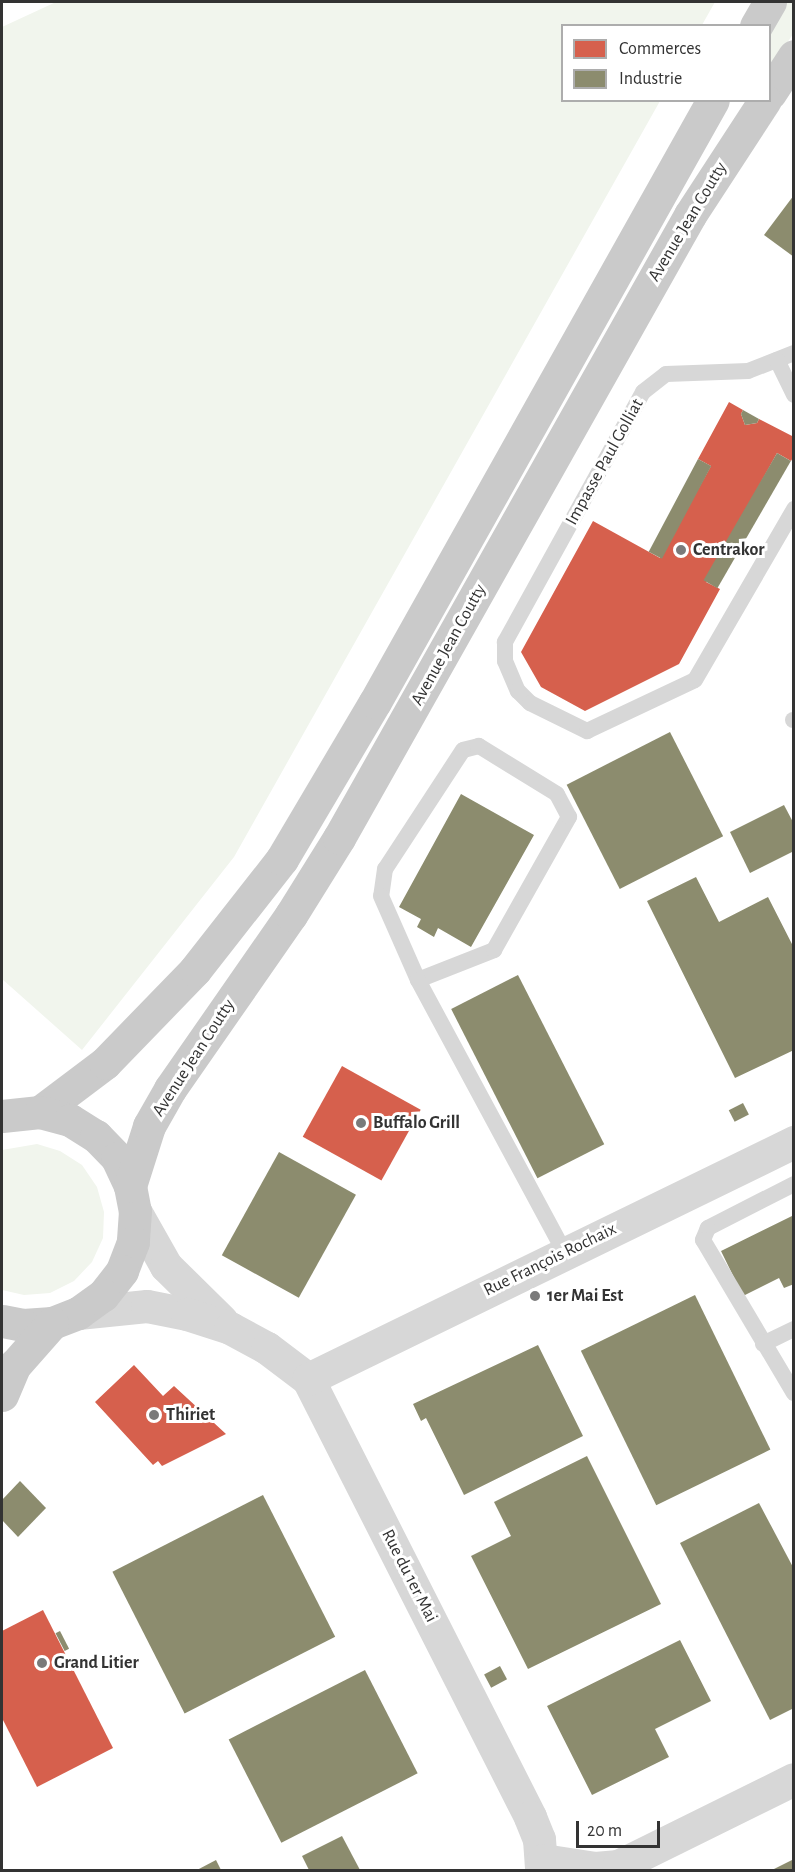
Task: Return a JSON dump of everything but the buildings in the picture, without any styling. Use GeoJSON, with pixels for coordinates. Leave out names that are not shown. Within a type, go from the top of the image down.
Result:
{"type":"FeatureCollection","features":[{"type":"Feature","properties":{"kind":"main road"},"geometry":{"type":"LineString","coordinates":[[757,24],[770,2]]}},
{"type":"Feature","properties":{"kind":"main road"},"geometry":{"type":"LineString","coordinates":[[771,91],[794,56]]}},
{"type":"Feature","properties":{"kind":"main road","name":"Avenue Jean Coutty"},"geometry":{"type":"LineString","coordinates":[[40,1112],[105,1063],[187,978],[249,905],[282,859],[375,702],[712,102]]}},
{"type":"Feature","properties":{"kind":"main road","name":"Avenue Jean Coutty"},"geometry":{"type":"LineString","coordinates":[[133,1199],[149,1126],[170,1089],[291,915],[339,838],[690,215],[764,102]]}},
{"type":"Feature","properties":{"kind":"main road"},"geometry":{"type":"LineString","coordinates":[[2,1116],[40,1112],[70,1120],[96,1136],[117,1158],[133,1199],[133,1242],[122,1270],[103,1295],[65,1318],[15,1365],[2,1395]]}},
{"type":"Feature","properties":{"kind":"main road"},"geometry":{"type":"LineString","coordinates":[[2,1321],[23,1325],[65,1318]]}},
{"type":"Feature","properties":{"kind":"street","name":"Rue François Rochaix"},"geometry":{"type":"LineString","coordinates":[[308,1379],[564,1251],[794,1142]]}},
{"type":"Feature","properties":{"kind":"street","name":"Rue du 1er Mai"},"geometry":{"type":"LineString","coordinates":[[133,1199],[166,1266],[230,1328]]}},
{"type":"Feature","properties":{"kind":"street","name":"Rue du 1er Mai"},"geometry":{"type":"LineString","coordinates":[[65,1318],[147,1306],[230,1328],[267,1348],[308,1379],[530,1817],[542,1865]]}},
{"type":"Feature","properties":{"kind":"street"},"geometry":{"type":"LineString","coordinates":[[542,1865],[596,1869],[618,1866],[794,1779]]}},
{"type":"Feature","properties":{"kind":"lane","name":"Impasse Paul Golliat"},"geometry":{"type":"LineString","coordinates":[[794,353],[748,371],[675,373],[650,384],[505,642],[510,677],[530,702],[587,731],[695,680],[794,509]]}},
{"type":"Feature","properties":{"kind":"lane"},"geometry":{"type":"LineString","coordinates":[[777,360],[794,395]]}},
{"type":"Feature","properties":{"kind":"lane"},"geometry":{"type":"LineString","coordinates":[[418,980],[494,950],[569,817],[557,794],[479,746],[463,750],[384,869],[381,896],[418,980],[564,1251]]}},
{"type":"Feature","properties":{"kind":"lane"},"geometry":{"type":"LineString","coordinates":[[794,1184],[708,1228],[703,1240],[763,1344],[794,1392]]}},
{"type":"Feature","properties":{"kind":"lane"},"geometry":{"type":"LineString","coordinates":[[763,1344],[794,1329]]}},
{"type":"Feature","properties":{"kind":"shaded area"},"geometry":{"type":"Polygon","coordinates":[[[56,2],[715,2],[703,24],[561,24],[561,102],[659,102],[234,857],[82,1050],[2,979],[2,27],[56,2]]]}},
{"type":"Feature","properties":{"kind":"shaded area"},"geometry":{"type":"Polygon","coordinates":[[[784,2],[793,2],[793,34],[771,67],[771,24],[784,2]]]}},
{"type":"Feature","properties":{"kind":"shaded area"},"geometry":{"type":"Polygon","coordinates":[[[37,1144],[60,1151],[82,1165],[97,1187],[104,1212],[103,1238],[92,1262],[74,1281],[50,1293],[24,1295],[2,1290],[2,1150],[37,1144]]]}},
{"type":"Feature","properties":{"kind":"place","name":"Centrakor"},"geometry":{"type":"Point","coordinates":[681,550]}},
{"type":"Feature","properties":{"kind":"place","name":"Buffalo Grill"},"geometry":{"type":"Point","coordinates":[361,1123]}},
{"type":"Feature","properties":{"kind":"place","name":"1er Mai Est"},"geometry":{"type":"Point","coordinates":[535,1296]}},
{"type":"Feature","properties":{"kind":"place","name":"Thiriet"},"geometry":{"type":"Point","coordinates":[154,1415]}},
{"type":"Feature","properties":{"kind":"place","name":"Grand Litier"},"geometry":{"type":"Point","coordinates":[42,1663]}}]}
